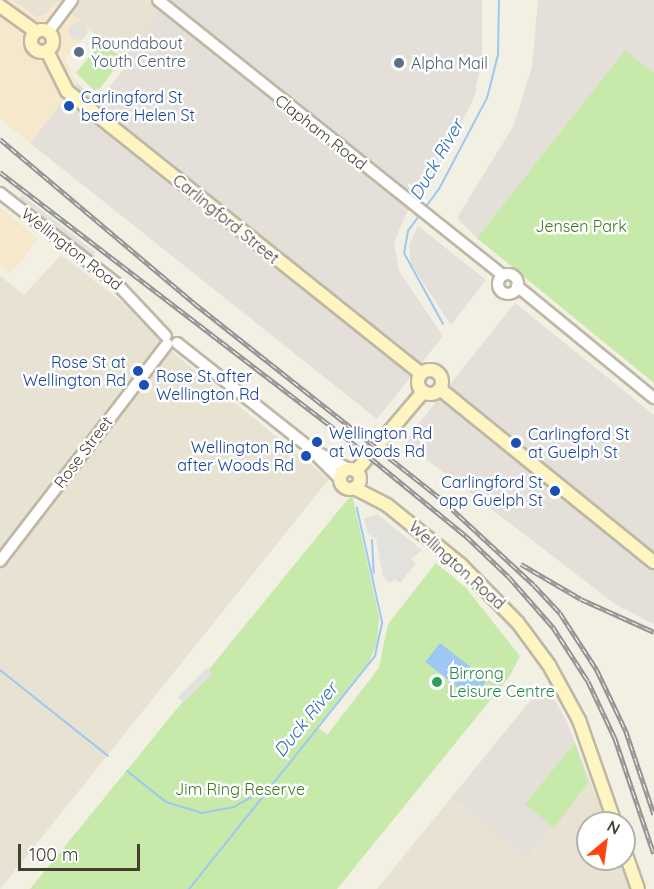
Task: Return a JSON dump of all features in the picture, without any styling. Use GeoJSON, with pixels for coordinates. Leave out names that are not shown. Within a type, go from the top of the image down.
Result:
{"type":"FeatureCollection","features":[{"type":"Feature","properties":{"kind":"main road"},"geometry":{"type":"LineString","coordinates":[[0,6],[42,32],[53,43],[47,51]]}},
{"type":"Feature","properties":{"kind":"main road","name":"Carlingford Street"},"geometry":{"type":"LineString","coordinates":[[42,32],[33,46],[47,51],[68,91],[421,374]]}},
{"type":"Feature","properties":{"kind":"main road"},"geometry":{"type":"LineString","coordinates":[[437,372],[442,382],[440,389],[434,394],[423,392],[418,385],[421,374],[437,372]]}},
{"type":"Feature","properties":{"kind":"main road"},"geometry":{"type":"LineString","coordinates":[[440,389],[654,562]]}},
{"type":"Feature","properties":{"kind":"main road"},"geometry":{"type":"LineString","coordinates":[[340,478],[343,487],[355,476],[423,392]]}},
{"type":"Feature","properties":{"kind":"main road","name":"Wellington Road"},"geometry":{"type":"LineString","coordinates":[[355,476],[461,565],[519,623],[579,720],[611,811]]}},
{"type":"Feature","properties":{"kind":"main road"},"geometry":{"type":"LineString","coordinates":[[632,871],[638,889]]}},
{"type":"Feature","properties":{"kind":"street"},"geometry":{"type":"LineString","coordinates":[[42,32],[72,0]]}},
{"type":"Feature","properties":{"kind":"street","name":"Clapham Road"},"geometry":{"type":"LineString","coordinates":[[158,0],[501,277]]}},
{"type":"Feature","properties":{"kind":"street","name":"Wellington Road"},"geometry":{"type":"LineString","coordinates":[[0,193],[117,284],[170,341],[311,449],[355,476]]}},
{"type":"Feature","properties":{"kind":"street"},"geometry":{"type":"LineString","coordinates":[[516,289],[513,275],[501,277],[501,292],[516,289],[536,301],[654,398]]}},
{"type":"Feature","properties":{"kind":"street","name":"Rose Street"},"geometry":{"type":"LineString","coordinates":[[0,561],[170,341]]}},
{"type":"Feature","properties":{"kind":"street"},"geometry":{"type":"LineString","coordinates":[[311,449],[340,478]]}},
{"type":"Feature","properties":{"kind":"shaded area"},"geometry":{"type":"Polygon","coordinates":[[[0,0],[12,0],[37,17],[46,14],[56,1],[91,29],[65,59],[77,83],[30,143],[0,119],[0,0]]]}},
{"type":"Feature","properties":{"kind":"shaded area"},"geometry":{"type":"Polygon","coordinates":[[[12,0],[167,0],[123,56],[56,2],[46,14],[37,17],[12,0]]]}},
{"type":"Feature","properties":{"kind":"shaded area"},"geometry":{"type":"Polygon","coordinates":[[[167,0],[482,0],[482,58],[474,98],[445,155],[405,216],[394,243],[399,271],[443,336],[377,419],[30,143],[77,83],[98,101],[130,61],[123,56],[167,0]]]}},
{"type":"Feature","properties":{"kind":"shaded area"},"geometry":{"type":"Polygon","coordinates":[[[538,0],[654,0],[654,73],[625,50],[477,238],[457,218],[514,125],[532,66],[538,0]]]}},
{"type":"Feature","properties":{"kind":"shaded area"},"geometry":{"type":"Polygon","coordinates":[[[74,22],[82,22],[87,27],[85,38],[74,40],[69,35],[69,27],[74,22]]]}},
{"type":"Feature","properties":{"kind":"shaded area"},"geometry":{"type":"Polygon","coordinates":[[[22,195],[95,252],[92,257],[18,200],[22,195]]]}},
{"type":"Feature","properties":{"kind":"shaded area"},"geometry":{"type":"Polygon","coordinates":[[[0,207],[38,239],[11,273],[0,267],[0,207]]]}},
{"type":"Feature","properties":{"kind":"shaded area"},"geometry":{"type":"Polygon","coordinates":[[[418,226],[486,280],[451,325],[411,264],[409,245],[418,226]]]}},
{"type":"Feature","properties":{"kind":"shaded area"},"geometry":{"type":"Polygon","coordinates":[[[61,255],[122,302],[178,357],[329,479],[0,889],[0,276],[24,295],[61,255]]]}},
{"type":"Feature","properties":{"kind":"shaded area"},"geometry":{"type":"Polygon","coordinates":[[[515,303],[654,415],[654,624],[615,604],[404,442],[515,303]]]}},
{"type":"Feature","properties":{"kind":"shaded area"},"geometry":{"type":"Polygon","coordinates":[[[377,514],[422,550],[411,559],[416,563],[400,583],[395,579],[390,583],[383,577],[376,539],[368,534],[364,519],[377,514]]]}},
{"type":"Feature","properties":{"kind":"shaded area"},"geometry":{"type":"Polygon","coordinates":[[[207,668],[213,674],[184,703],[178,697],[207,668]]]}},
{"type":"Feature","properties":{"kind":"shaded area"},"geometry":{"type":"Polygon","coordinates":[[[543,685],[547,686],[566,720],[590,781],[527,859],[451,798],[543,685]]]}},
{"type":"Feature","properties":{"kind":"shaded area"},"geometry":{"type":"Polygon","coordinates":[[[590,781],[602,811],[576,811],[576,871],[624,871],[629,889],[377,889],[451,798],[527,859],[590,781]]]}},
{"type":"Feature","properties":{"kind":"green space"},"geometry":{"type":"Polygon","coordinates":[[[100,43],[118,54],[120,62],[100,88],[94,90],[76,73],[100,43]]]}},
{"type":"Feature","properties":{"kind":"green space","name":"Jensen Park"},"geometry":{"type":"Polygon","coordinates":[[[625,50],[654,73],[654,383],[477,238],[625,50]]]}},
{"type":"Feature","properties":{"kind":"green space","name":"Jim Ring Reserve"},"geometry":{"type":"Polygon","coordinates":[[[352,494],[379,617],[377,643],[369,662],[317,727],[327,735],[379,668],[388,624],[436,563],[466,588],[520,656],[509,677],[337,889],[30,889],[352,494]]]}},
{"type":"Feature","properties":{"kind":"green space"},"geometry":{"type":"Polygon","coordinates":[[[575,743],[588,783],[554,828],[525,804],[575,743]]]}},
{"type":"Feature","properties":{"kind":"water"},"geometry":{"type":"Polygon","coordinates":[[[440,643],[487,680],[473,699],[425,662],[440,643]]]}},
{"type":"Feature","properties":{"kind":"waterway","name":"Duck River"},"geometry":{"type":"LineString","coordinates":[[425,208],[439,189],[487,98],[498,55],[499,0]]}},
{"type":"Feature","properties":{"kind":"waterway","name":"Duck River"},"geometry":{"type":"LineString","coordinates":[[421,213],[408,231],[404,253],[443,324]]}},
{"type":"Feature","properties":{"kind":"waterway","name":"Duck River"},"geometry":{"type":"LineString","coordinates":[[189,889],[375,656],[382,622],[357,508]]}},
{"type":"Feature","properties":{"kind":"waterway","name":"Duck River"},"geometry":{"type":"LineString","coordinates":[[372,540],[374,573]]}},
{"type":"Feature","properties":{"kind":"waterway"},"geometry":{"type":"LineString","coordinates":[[0,670],[108,756]]}},
{"type":"Feature","properties":{"kind":"waterway"},"geometry":{"type":"LineString","coordinates":[[127,771],[166,802],[201,813],[234,807],[272,785]]}},
{"type":"Feature","properties":{"kind":"railway"},"geometry":{"type":"LineString","coordinates":[[0,139],[194,303],[439,497],[534,585],[560,613],[597,670],[626,731],[654,814]]}},
{"type":"Feature","properties":{"kind":"railway"},"geometry":{"type":"LineString","coordinates":[[0,172],[350,441],[466,536],[509,577],[553,627],[588,681],[615,738],[654,854]]}},
{"type":"Feature","properties":{"kind":"railway"},"geometry":{"type":"LineString","coordinates":[[521,564],[581,599],[654,632]]}},
{"type":"Feature","properties":{"kind":"place","name":"Roundabout Youth Centre"},"geometry":{"type":"Point","coordinates":[79,52]}},
{"type":"Feature","properties":{"kind":"place","name":"Alpha Mail"},"geometry":{"type":"Point","coordinates":[399,63]}},
{"type":"Feature","properties":{"kind":"place","name":"Carlingford St before Helen St"},"geometry":{"type":"Point","coordinates":[69,106]}},
{"type":"Feature","properties":{"kind":"place","name":"Rose St at Wellington Rd"},"geometry":{"type":"Point","coordinates":[138,371]}},
{"type":"Feature","properties":{"kind":"place","name":"Rose St after Wellington Rd"},"geometry":{"type":"Point","coordinates":[144,385]}},
{"type":"Feature","properties":{"kind":"place","name":"Wellington Rd at Woods Rd"},"geometry":{"type":"Point","coordinates":[317,442]}},
{"type":"Feature","properties":{"kind":"place","name":"Carlingford St at Guelph St"},"geometry":{"type":"Point","coordinates":[516,443]}},
{"type":"Feature","properties":{"kind":"place","name":"Wellington Rd after Woods Rd"},"geometry":{"type":"Point","coordinates":[306,456]}},
{"type":"Feature","properties":{"kind":"place","name":"Carlingford St opp Guelph St"},"geometry":{"type":"Point","coordinates":[555,491]}},
{"type":"Feature","properties":{"kind":"place","name":"Birrong Leisure Centre"},"geometry":{"type":"Point","coordinates":[437,682]}}]}
